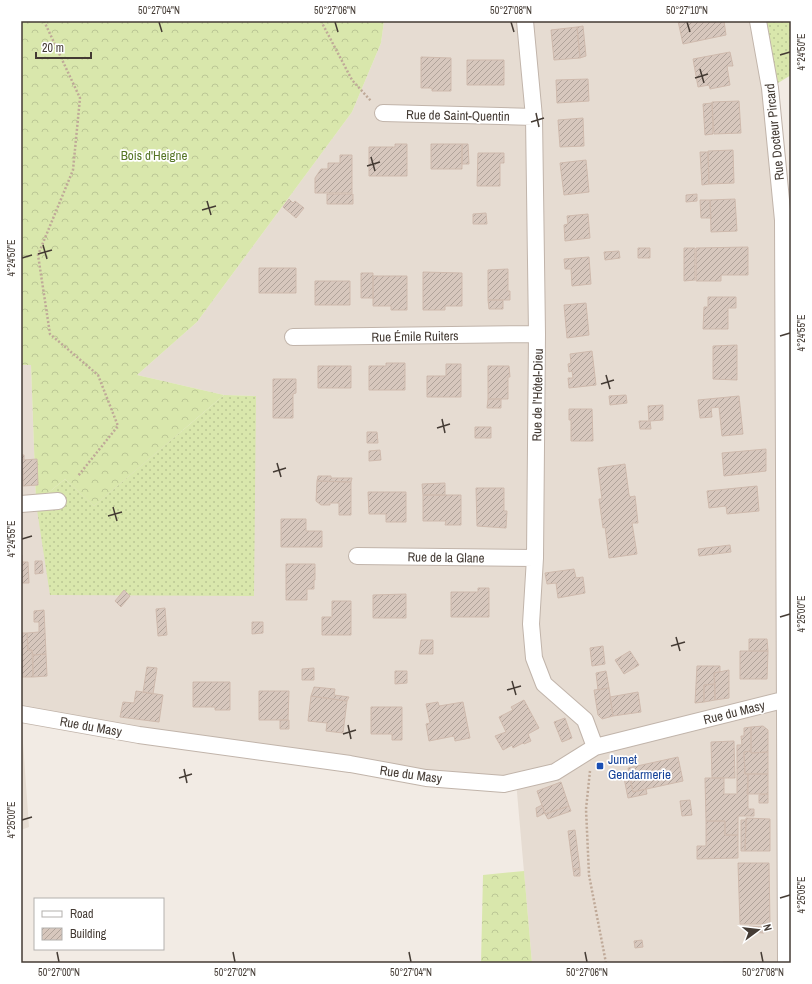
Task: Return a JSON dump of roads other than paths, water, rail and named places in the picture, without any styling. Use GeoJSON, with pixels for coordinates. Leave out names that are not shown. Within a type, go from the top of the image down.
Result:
{"type":"FeatureCollection","features":[{"type":"Feature","properties":{"kind":"street","name":"Rue de l’Hôtel-Dieu"},"geometry":{"type":"LineString","coordinates":[[525,21],[534,117],[537,334],[534,558],[531,624],[534,658],[544,684],[586,720],[595,747]]}},
{"type":"Feature","properties":{"kind":"street","name":"Rue Docteur Pircard"},"geometry":{"type":"LineString","coordinates":[[758,21],[770,88],[783,220],[788,699],[786,963]]}},
{"type":"Feature","properties":{"kind":"street","name":"Rue de Saint-Quentin"},"geometry":{"type":"LineString","coordinates":[[383,113],[534,117]]}},
{"type":"Feature","properties":{"kind":"street","name":"Rue Émile Ruiters"},"geometry":{"type":"LineString","coordinates":[[293,338],[537,334]]}},
{"type":"Feature","properties":{"kind":"street"},"geometry":{"type":"LineString","coordinates":[[21,504],[58,501]]}},
{"type":"Feature","properties":{"kind":"street","name":"Rue de la Glane"},"geometry":{"type":"LineString","coordinates":[[357,556],[534,558]]}},
{"type":"Feature","properties":{"kind":"street","name":"Rue du Masy"},"geometry":{"type":"LineString","coordinates":[[21,714],[139,735],[350,764],[426,778],[504,784],[555,772],[595,747],[788,699]]}},
{"type":"Feature","properties":{"kind":"place","name":"Jumet Gendarmerie"},"geometry":{"type":"Point","coordinates":[600,766]}},
{"type":"Feature","properties":{"kind":"park label","name":"Bois d'Heigne"},"geometry":{"type":"Point","coordinates":[154,155]}}]}
